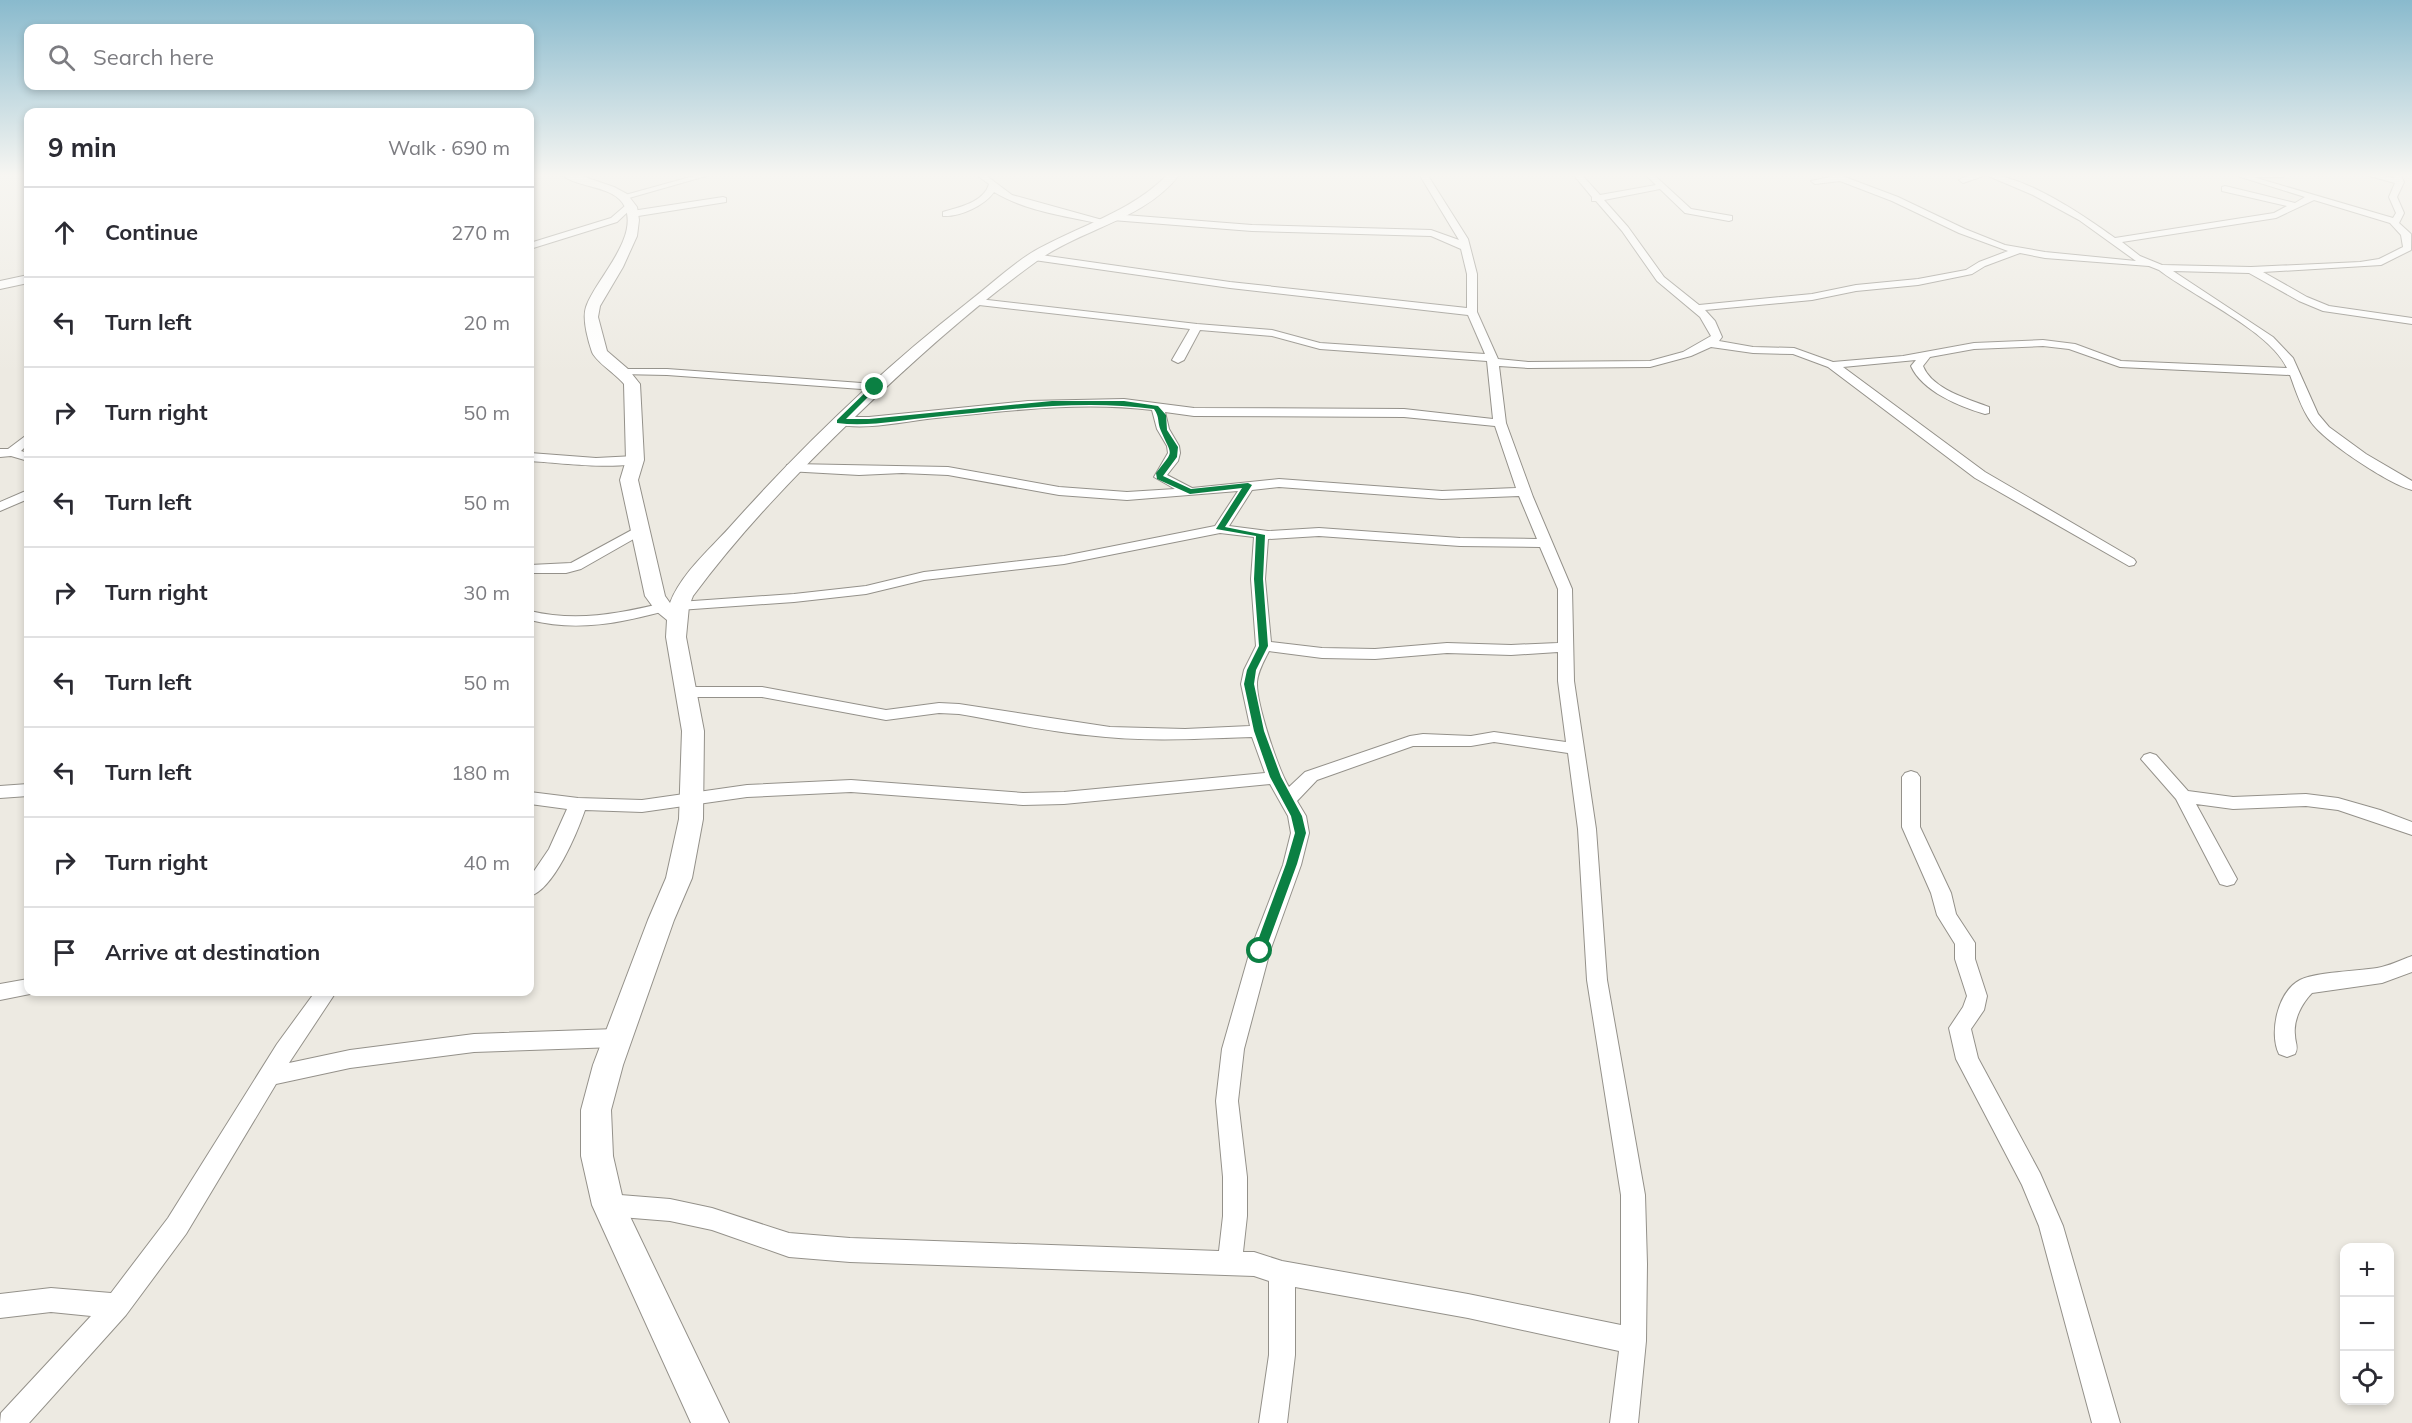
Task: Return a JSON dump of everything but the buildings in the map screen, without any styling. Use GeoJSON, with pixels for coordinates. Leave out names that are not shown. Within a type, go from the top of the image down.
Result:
{"type":"FeatureCollection","features":[{"type":"Feature","properties":{"kind":"street"},"geometry":{"type":"LineString","coordinates":[[629,240],[593,306],[591,317],[600,353],[623,372],[632,384],[635,460],[629,480],[655,596],[673,610]]}},
{"type":"Feature","properties":{"kind":"street"},"geometry":{"type":"LineString","coordinates":[[710,1423],[608,1205],[597,1156],[596,1110],[616,1038],[679,878],[692,800],[693,731],[673,610],[702,570],[792,468],[875,387],[916,350],[1010,275],[1034,257],[1063,240]]}},
{"type":"Feature","properties":{"kind":"street"},"geometry":{"type":"LineString","coordinates":[[1451,240],[1464,247]]}},
{"type":"Feature","properties":{"kind":"street"},"geometry":{"type":"LineString","coordinates":[[1463,240],[1473,274],[1472,312],[1492,360],[1500,423],[1525,492],[1565,589],[1566,681],[1587,829],[1597,981],[1633,1195],[1634,1341],[1624,1423]]}},
{"type":"Feature","properties":{"kind":"street"},"geometry":{"type":"LineString","coordinates":[[979,302],[1197,327],[1272,333],[1320,346],[1528,365],[1650,364],[1674,358],[1710,343],[1717,337],[1717,333],[1710,322],[1660,279],[1632,240]]}},
{"type":"Feature","properties":{"kind":"street"},"geometry":{"type":"LineString","coordinates":[[1984,240],[2018,251],[2156,267],[2251,270],[2360,265],[2395,257],[2411,246]]}},
{"type":"Feature","properties":{"kind":"street"},"geometry":{"type":"LineString","coordinates":[[2112,241],[2260,331],[2286,355],[2318,423],[2375,464],[2412,486]]}},
{"type":"Feature","properties":{"kind":"street"},"geometry":{"type":"LineString","coordinates":[[1696,308],[1812,297],[1856,288],[1918,282],[1969,272],[1982,264],[2018,251]]}},
{"type":"Feature","properties":{"kind":"street"},"geometry":{"type":"LineString","coordinates":[[1034,257],[1230,285],[1472,312]]}},
{"type":"Feature","properties":{"kind":"street"},"geometry":{"type":"LineString","coordinates":[[2251,270],[2303,299],[2327,309],[2412,321]]}},
{"type":"Feature","properties":{"kind":"street"},"geometry":{"type":"LineString","coordinates":[[0,285],[24,280]]}},
{"type":"Feature","properties":{"kind":"street"},"geometry":{"type":"LineString","coordinates":[[1178,360],[1197,327]]}},
{"type":"Feature","properties":{"kind":"street"},"geometry":{"type":"LineString","coordinates":[[1710,343],[1753,350],[1794,351],[1832,365],[1962,463],[2129,562]]}},
{"type":"Feature","properties":{"kind":"street"},"geometry":{"type":"LineString","coordinates":[[1832,365],[1926,355],[1948,349],[1974,346],[2050,343],[2071,346],[2120,364],[2293,372]]}},
{"type":"Feature","properties":{"kind":"street"},"geometry":{"type":"LineString","coordinates":[[1926,355],[1917,366],[1918,372],[1923,377],[1950,395],[1985,410]]}},
{"type":"Feature","properties":{"kind":"street"},"geometry":{"type":"LineString","coordinates":[[623,372],[667,372],[875,387]]}},
{"type":"Feature","properties":{"kind":"street"},"geometry":{"type":"LineString","coordinates":[[840,421],[869,421],[1052,403],[1124,403],[1217,413],[1404,413],[1500,423]]}},
{"type":"Feature","properties":{"kind":"street"},"geometry":{"type":"LineString","coordinates":[[1156,407],[1162,415],[1164,430],[1174,447],[1174,457],[1160,473],[1160,477],[1190,492]]}},
{"type":"Feature","properties":{"kind":"street"},"geometry":{"type":"LineString","coordinates":[[6,453],[24,441]]}},
{"type":"Feature","properties":{"kind":"street"},"geometry":{"type":"LineString","coordinates":[[6,453],[24,456]]}},
{"type":"Feature","properties":{"kind":"street"},"geometry":{"type":"LineString","coordinates":[[534,457],[596,462],[635,460]]}},
{"type":"Feature","properties":{"kind":"street"},"geometry":{"type":"LineString","coordinates":[[792,468],[948,471],[1059,491],[1127,496],[1248,485],[1306,484],[1442,495],[1525,492]]}},
{"type":"Feature","properties":{"kind":"street"},"geometry":{"type":"LineString","coordinates":[[1220,529],[1248,485]]}},
{"type":"Feature","properties":{"kind":"street"},"geometry":{"type":"LineString","coordinates":[[0,507],[24,496]]}},
{"type":"Feature","properties":{"kind":"street"},"geometry":{"type":"LineString","coordinates":[[534,569],[566,569],[576,566],[641,529]]}},
{"type":"Feature","properties":{"kind":"street"},"geometry":{"type":"LineString","coordinates":[[534,617],[548,621],[576,623],[673,610],[866,590],[924,576],[1064,560],[1220,529],[1260,535],[1319,532],[1460,542],[1546,543]]}},
{"type":"Feature","properties":{"kind":"street"},"geometry":{"type":"LineString","coordinates":[[1230,1262],[1235,1216],[1235,1187],[1227,1083],[1233,1049],[1260,951],[1298,847],[1300,833],[1297,816],[1275,777],[1259,731],[1249,677],[1264,646],[1258,579],[1260,535]]}},
{"type":"Feature","properties":{"kind":"street"},"geometry":{"type":"LineString","coordinates":[[1264,646],[1322,653],[1375,654],[1447,648],[1511,650],[1566,647]]}},
{"type":"Feature","properties":{"kind":"street"},"geometry":{"type":"LineString","coordinates":[[685,692],[762,692],[886,715],[939,708],[959,709],[1110,732],[1185,734],[1259,731]]}},
{"type":"Feature","properties":{"kind":"street"},"geometry":{"type":"LineString","coordinates":[[1288,801],[1300,785],[1311,776],[1410,741],[1423,739],[1471,741],[1494,737],[1576,749]]}},
{"type":"Feature","properties":{"kind":"street"},"geometry":{"type":"LineString","coordinates":[[2150,759],[2183,796],[2227,879]]}},
{"type":"Feature","properties":{"kind":"street"},"geometry":{"type":"LineString","coordinates":[[534,798],[578,804],[632,806],[692,800],[747,791],[851,786],[1023,799],[1064,798],[1275,777]]}},
{"type":"Feature","properties":{"kind":"street"},"geometry":{"type":"LineString","coordinates":[[1911,777],[1911,827],[1941,894],[1947,915],[1965,943],[1965,959],[1977,996],[1973,1010],[1960,1028],[1962,1043],[1967,1059],[2032,1181],[2051,1226],[2106,1423]]}},
{"type":"Feature","properties":{"kind":"street"},"geometry":{"type":"LineString","coordinates":[[0,792],[24,790]]}},
{"type":"Feature","properties":{"kind":"street"},"geometry":{"type":"LineString","coordinates":[[2183,796],[2233,803],[2306,800],[2338,804],[2374,814],[2412,829]]}},
{"type":"Feature","properties":{"kind":"street"},"geometry":{"type":"LineString","coordinates":[[534,884],[549,867],[568,832],[578,804]]}},
{"type":"Feature","properties":{"kind":"street"},"geometry":{"type":"LineString","coordinates":[[2287,1047],[2283,1031],[2300,990],[2307,986],[2382,975],[2412,964]]}},
{"type":"Feature","properties":{"kind":"street"},"geometry":{"type":"LineString","coordinates":[[0,992],[24,988]]}},
{"type":"Feature","properties":{"kind":"street"},"geometry":{"type":"LineString","coordinates":[[11,1423],[117,1306],[177,1226],[269,1076],[323,996]]}},
{"type":"Feature","properties":{"kind":"street"},"geometry":{"type":"LineString","coordinates":[[269,1076],[350,1059],[474,1043],[616,1038]]}},
{"type":"Feature","properties":{"kind":"street"},"geometry":{"type":"LineString","coordinates":[[608,1205],[670,1210],[712,1219],[789,1245],[861,1250],[1254,1264],[1282,1273],[1468,1306],[1634,1341]]}},
{"type":"Feature","properties":{"kind":"street"},"geometry":{"type":"LineString","coordinates":[[1273,1423],[1282,1355],[1282,1273]]}},
{"type":"Feature","properties":{"kind":"street"},"geometry":{"type":"LineString","coordinates":[[0,1306],[51,1300],[117,1306]]}},
{"type":"Feature","properties":{"kind":"route"},"geometry":{"type":"LineString","coordinates":[[875,387],[840,421],[869,421],[1052,403],[1124,403],[1156,407],[1162,415],[1164,430],[1174,447],[1174,457],[1160,473],[1162,479],[1190,492],[1248,485],[1220,529],[1260,535],[1258,579],[1264,646],[1249,677],[1249,684],[1259,731],[1275,777],[1297,816],[1300,833],[1298,847],[1260,951]]}}]}
